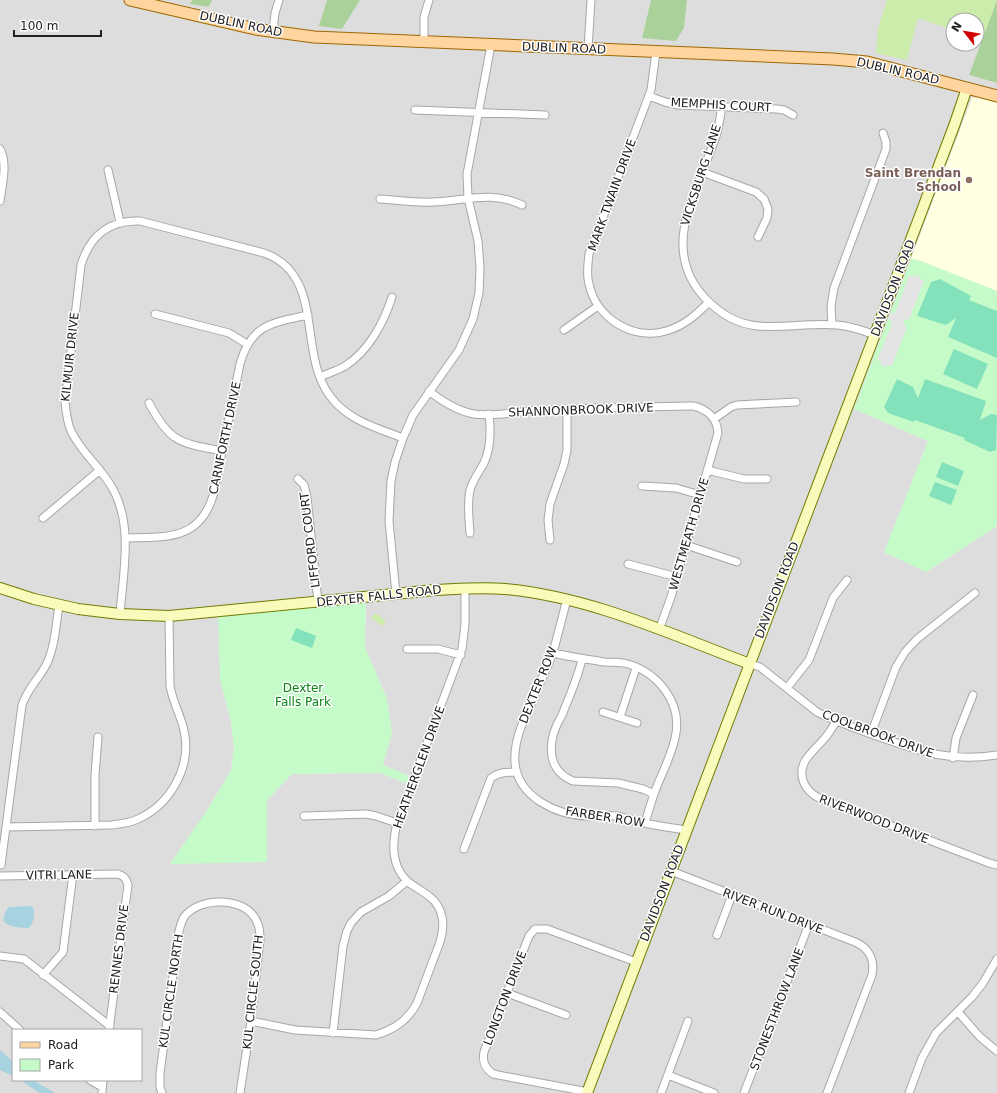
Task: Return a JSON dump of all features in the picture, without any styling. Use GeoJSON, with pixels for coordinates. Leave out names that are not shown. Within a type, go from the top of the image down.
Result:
{"type":"FeatureCollection","features":[{"type":"Feature","properties":{"kind":"main road","name":"DUBLIN ROAD"},"geometry":{"type":"LineString","coordinates":[[130,0],[145,2],[273,32],[314,37],[833,59],[867,62],[997,96]]}},
{"type":"Feature","properties":{"kind":"main road","name":"DAVIDSON ROAD"},"geometry":{"type":"LineString","coordinates":[[588,1093],[636,962],[875,335],[967,88]]}},
{"type":"Feature","properties":{"kind":"main road","name":"DEXTER FALLS ROAD"},"geometry":{"type":"LineString","coordinates":[[0,588],[18,595],[78,609],[120,614],[169,616],[396,594],[465,589],[504,589],[567,599],[588,604],[622,615],[750,664]]}},
{"type":"Feature","properties":{"kind":"street"},"geometry":{"type":"LineString","coordinates":[[273,32],[275,13],[279,0]]}},
{"type":"Feature","properties":{"kind":"street"},"geometry":{"type":"LineString","coordinates":[[424,42],[424,17],[428,0]]}},
{"type":"Feature","properties":{"kind":"street"},"geometry":{"type":"LineString","coordinates":[[588,49],[591,0]]}},
{"type":"Feature","properties":{"kind":"street"},"geometry":{"type":"LineString","coordinates":[[396,594],[389,521],[391,481],[395,462],[413,415],[459,350],[473,320],[479,293],[480,268],[478,241],[468,198],[467,174],[491,45]]}},
{"type":"Feature","properties":{"kind":"street","name":"MARK TWAIN DRIVE"},"geometry":{"type":"LineString","coordinates":[[656,52],[653,81],[649,96],[589,254],[589,285],[598,306],[607,316],[619,325],[638,332],[653,333],[667,331],[697,314],[709,302]]}},
{"type":"Feature","properties":{"kind":"street","name":"MEMPHIS COURT"},"geometry":{"type":"LineString","coordinates":[[649,96],[678,105],[777,108],[793,115]]}},
{"type":"Feature","properties":{"kind":"street","name":"VICKSBURG LANE"},"geometry":{"type":"LineString","coordinates":[[722,107],[716,136],[688,210],[684,226],[682,243],[686,268],[696,286],[709,302],[722,313],[745,323],[765,326],[832,325],[856,328],[875,335]]}},
{"type":"Feature","properties":{"kind":"street"},"geometry":{"type":"LineString","coordinates":[[415,110],[545,115]]}},
{"type":"Feature","properties":{"kind":"street"},"geometry":{"type":"LineString","coordinates":[[832,325],[831,306],[834,288],[886,149],[886,142],[883,133]]}},
{"type":"Feature","properties":{"kind":"street"},"geometry":{"type":"LineString","coordinates":[[0,149],[3,157],[4,169],[0,202]]}},
{"type":"Feature","properties":{"kind":"street"},"geometry":{"type":"LineString","coordinates":[[108,170],[120,222],[140,221],[264,253],[275,257],[290,268],[297,278],[303,296],[308,315],[315,362],[329,396],[342,410],[360,421],[403,438]]}},
{"type":"Feature","properties":{"kind":"street"},"geometry":{"type":"LineString","coordinates":[[702,172],[756,192],[764,199],[768,208],[767,218],[758,237]]}},
{"type":"Feature","properties":{"kind":"street"},"geometry":{"type":"LineString","coordinates":[[380,199],[431,202],[468,198],[503,198],[522,205]]}},
{"type":"Feature","properties":{"kind":"street","name":"KILMUIR DRIVE"},"geometry":{"type":"LineString","coordinates":[[120,222],[108,227],[98,235],[88,246],[83,258],[80,270],[65,394],[67,417],[72,432],[114,490],[119,501],[125,525],[126,538],[120,614]]}},
{"type":"Feature","properties":{"kind":"street"},"geometry":{"type":"LineString","coordinates":[[320,377],[344,366],[353,360],[369,344],[387,313],[392,296]]}},
{"type":"Feature","properties":{"kind":"street"},"geometry":{"type":"LineString","coordinates":[[564,330],[598,306]]}},
{"type":"Feature","properties":{"kind":"street"},"geometry":{"type":"LineString","coordinates":[[156,314],[229,333],[247,344]]}},
{"type":"Feature","properties":{"kind":"street","name":"CARNFORTH DRIVE"},"geometry":{"type":"LineString","coordinates":[[126,538],[166,537],[176,535],[195,526],[204,516],[211,502],[240,364],[247,344],[256,333],[268,325],[308,315]]}},
{"type":"Feature","properties":{"kind":"street","name":"SHANNONBROOK DRIVE"},"geometry":{"type":"LineString","coordinates":[[429,391],[456,409],[474,414],[567,409],[693,406],[704,409],[714,419]]}},
{"type":"Feature","properties":{"kind":"street"},"geometry":{"type":"LineString","coordinates":[[714,419],[731,407],[737,405],[796,402]]}},
{"type":"Feature","properties":{"kind":"street"},"geometry":{"type":"LineString","coordinates":[[149,403],[163,427],[176,438],[189,445],[222,451]]}},
{"type":"Feature","properties":{"kind":"street"},"geometry":{"type":"LineString","coordinates":[[550,540],[548,520],[550,504],[564,464],[567,450],[567,409]]}},
{"type":"Feature","properties":{"kind":"street"},"geometry":{"type":"LineString","coordinates":[[470,533],[469,497],[473,483],[488,451],[490,442],[489,414]]}},
{"type":"Feature","properties":{"kind":"street","name":"WESTMEATH DRIVE"},"geometry":{"type":"LineString","coordinates":[[659,630],[666,614],[677,577],[716,438],[718,427],[714,419]]}},
{"type":"Feature","properties":{"kind":"street"},"geometry":{"type":"LineString","coordinates":[[43,518],[100,470]]}},
{"type":"Feature","properties":{"kind":"street"},"geometry":{"type":"LineString","coordinates":[[707,470],[744,480],[768,479]]}},
{"type":"Feature","properties":{"kind":"street","name":"LIFFORD COURT"},"geometry":{"type":"LineString","coordinates":[[298,479],[304,485],[307,497],[318,602]]}},
{"type":"Feature","properties":{"kind":"street"},"geometry":{"type":"LineString","coordinates":[[642,486],[676,488],[700,495]]}},
{"type":"Feature","properties":{"kind":"street"},"geometry":{"type":"LineString","coordinates":[[686,545],[737,562]]}},
{"type":"Feature","properties":{"kind":"street"},"geometry":{"type":"LineString","coordinates":[[628,564],[677,577]]}},
{"type":"Feature","properties":{"kind":"street"},"geometry":{"type":"LineString","coordinates":[[787,688],[809,660],[833,598],[847,580]]}},
{"type":"Feature","properties":{"kind":"street","name":"HEATHERGLEN DRIVE"},"geometry":{"type":"LineString","coordinates":[[333,1033],[376,1035],[388,1031],[401,1023],[412,1011],[422,991],[443,932],[443,922],[439,907],[430,897],[407,881],[397,865],[393,852],[393,839],[461,655],[465,624],[465,589]]}},
{"type":"Feature","properties":{"kind":"street"},"geometry":{"type":"LineString","coordinates":[[871,734],[896,667],[904,652],[917,639],[975,593]]}},
{"type":"Feature","properties":{"kind":"street","name":"DEXTER ROW"},"geometry":{"type":"LineString","coordinates":[[516,772],[515,751],[520,727],[553,653],[567,599]]}},
{"type":"Feature","properties":{"kind":"street"},"geometry":{"type":"LineString","coordinates":[[1,866],[22,705],[29,689],[44,669],[51,654],[59,605]]}},
{"type":"Feature","properties":{"kind":"street"},"geometry":{"type":"LineString","coordinates":[[6,827],[95,826],[124,823],[139,819],[149,814],[167,798],[181,774],[185,758],[185,736],[180,715],[172,696],[170,686],[169,616]]}},
{"type":"Feature","properties":{"kind":"street"},"geometry":{"type":"LineString","coordinates":[[407,649],[438,649],[461,655]]}},
{"type":"Feature","properties":{"kind":"street"},"geometry":{"type":"LineString","coordinates":[[553,653],[582,659],[628,664],[660,683],[669,695],[676,716],[676,733],[674,743],[654,794],[645,823]]}},
{"type":"Feature","properties":{"kind":"street"},"geometry":{"type":"LineString","coordinates":[[582,659],[577,675],[554,730],[550,746],[554,765],[564,776],[573,781],[618,783],[643,789],[654,794]]}},
{"type":"Feature","properties":{"kind":"street","name":"COOLBROOK DRIVE"},"geometry":{"type":"LineString","coordinates":[[750,664],[760,667],[817,712],[871,734],[927,753],[953,758],[974,758],[997,755]]}},
{"type":"Feature","properties":{"kind":"street"},"geometry":{"type":"LineString","coordinates":[[620,717],[636,668]]}},
{"type":"Feature","properties":{"kind":"street"},"geometry":{"type":"LineString","coordinates":[[953,758],[956,738],[973,695]]}},
{"type":"Feature","properties":{"kind":"street"},"geometry":{"type":"LineString","coordinates":[[603,712],[637,723]]}},
{"type":"Feature","properties":{"kind":"street","name":"RIVERWOOD DRIVE"},"geometry":{"type":"LineString","coordinates":[[837,721],[804,764],[802,779],[806,789],[819,798],[997,865]]}},
{"type":"Feature","properties":{"kind":"street"},"geometry":{"type":"LineString","coordinates":[[95,826],[95,775],[98,737]]}},
{"type":"Feature","properties":{"kind":"street"},"geometry":{"type":"LineString","coordinates":[[464,849],[491,778],[496,774],[516,772]]}},
{"type":"Feature","properties":{"kind":"street","name":"FARBER ROW"},"geometry":{"type":"LineString","coordinates":[[516,772],[522,783],[537,801],[548,806],[566,812],[586,816],[617,816],[645,823],[686,830]]}},
{"type":"Feature","properties":{"kind":"street"},"geometry":{"type":"LineString","coordinates":[[304,816],[366,814],[398,823]]}},
{"type":"Feature","properties":{"kind":"street","name":"RIVER RUN DRIVE"},"geometry":{"type":"LineString","coordinates":[[671,871],[861,945],[871,956],[873,969],[872,975],[827,1093]]}},
{"type":"Feature","properties":{"kind":"street"},"geometry":{"type":"LineString","coordinates":[[43,974],[63,952],[73,874]]}},
{"type":"Feature","properties":{"kind":"street","name":"VITRI LANE"},"geometry":{"type":"LineString","coordinates":[[0,876],[118,874]]}},
{"type":"Feature","properties":{"kind":"street","name":"RENNES DRIVE"},"geometry":{"type":"LineString","coordinates":[[109,1028],[128,885],[127,879],[124,875],[118,874]]}},
{"type":"Feature","properties":{"kind":"street"},"geometry":{"type":"LineString","coordinates":[[251,1021],[295,1030],[333,1033],[343,946],[347,931],[352,922],[361,912],[389,896],[407,881]]}},
{"type":"Feature","properties":{"kind":"street"},"geometry":{"type":"LineString","coordinates":[[717,935],[732,895]]}},
{"type":"Feature","properties":{"kind":"street","name":"KUL CIRCLE SOUTH"},"geometry":{"type":"LineString","coordinates":[[209,903],[236,904],[245,908],[252,914],[260,930],[251,1021],[240,1093]]}},
{"type":"Feature","properties":{"kind":"street","name":"KUL CIRCLE NORTH"},"geometry":{"type":"LineString","coordinates":[[162,1093],[160,1087],[160,1073],[179,931],[184,917],[189,911],[209,903]]}},
{"type":"Feature","properties":{"kind":"street","name":"STONESTHROW LANE"},"geometry":{"type":"LineString","coordinates":[[744,1093],[809,924]]}},
{"type":"Feature","properties":{"kind":"street","name":"LONGTON DRIVE"},"geometry":{"type":"LineString","coordinates":[[588,1093],[493,1074],[484,1064],[484,1052],[529,936],[538,928],[546,929],[636,962]]}},
{"type":"Feature","properties":{"kind":"street"},"geometry":{"type":"LineString","coordinates":[[0,956],[24,959],[109,1028]]}},
{"type":"Feature","properties":{"kind":"street"},"geometry":{"type":"LineString","coordinates":[[909,1093],[922,1058],[936,1033],[972,998],[997,959]]}},
{"type":"Feature","properties":{"kind":"street"},"geometry":{"type":"LineString","coordinates":[[507,993],[566,1015]]}},
{"type":"Feature","properties":{"kind":"street"},"geometry":{"type":"LineString","coordinates":[[0,1012],[19,1029]]}},
{"type":"Feature","properties":{"kind":"street"},"geometry":{"type":"LineString","coordinates":[[958,1012],[980,1037],[997,1051]]}},
{"type":"Feature","properties":{"kind":"street"},"geometry":{"type":"LineString","coordinates":[[661,1093],[688,1021]]}},
{"type":"Feature","properties":{"kind":"street"},"geometry":{"type":"LineString","coordinates":[[668,1075],[714,1093]]}},
{"type":"Feature","properties":{"kind":"street"},"geometry":{"type":"LineString","coordinates":[[92,1081],[102,1087]]}},
{"type":"Feature","properties":{"kind":"shaded area"},"geometry":{"type":"Polygon","coordinates":[[[0,0],[192,0],[190,3],[209,7],[212,0],[327,0],[320,26],[353,9],[360,0],[651,0],[642,38],[684,28],[687,0],[887,0],[878,28],[918,17],[945,27],[945,52],[978,52],[969,75],[997,83],[997,100],[972,98],[854,409],[928,441],[884,552],[926,572],[997,526],[997,1093],[0,1093],[0,0]],[[366,602],[231,722],[234,748],[231,770],[208,809],[267,862],[267,800],[292,774],[380,773],[409,784],[412,777],[383,765],[392,732],[387,699],[365,647],[366,602]]]}},
{"type":"Feature","properties":{"kind":"shaded area","name":"Saint Brendan School"},"geometry":{"type":"Polygon","coordinates":[[[980,96],[997,100],[997,291],[918,260],[911,259],[972,98],[980,96]]]}},
{"type":"Feature","properties":{"kind":"shaded area"},"geometry":{"type":"Polygon","coordinates":[[[909,275],[914,277],[915,275],[920,276],[920,279],[924,281],[909,320],[905,319],[903,323],[907,327],[892,366],[887,365],[886,367],[881,365],[881,362],[877,360],[892,323],[888,319],[890,313],[895,313],[909,275]]]}},
{"type":"Feature","properties":{"kind":"green space"},"geometry":{"type":"Polygon","coordinates":[[[192,0],[212,0],[209,7],[190,4],[192,0]]]}},
{"type":"Feature","properties":{"kind":"green space"},"geometry":{"type":"Polygon","coordinates":[[[327,0],[360,0],[342,29],[319,26],[327,0]]]}},
{"type":"Feature","properties":{"kind":"green space"},"geometry":{"type":"Polygon","coordinates":[[[651,0],[687,0],[684,28],[676,41],[642,38],[651,0]]]}},
{"type":"Feature","properties":{"kind":"green space"},"geometry":{"type":"Polygon","coordinates":[[[887,0],[997,0],[985,33],[985,12],[945,12],[945,27],[918,18],[907,60],[876,53],[878,28],[887,0]]]}},
{"type":"Feature","properties":{"kind":"green space"},"geometry":{"type":"Polygon","coordinates":[[[997,0],[997,83],[969,75],[978,52],[985,52],[985,32],[997,0]]]}},
{"type":"Feature","properties":{"kind":"green space"},"geometry":{"type":"Polygon","coordinates":[[[911,259],[918,260],[997,291],[997,526],[926,572],[884,552],[928,441],[854,409],[911,259]]]}},
{"type":"Feature","properties":{"kind":"green space"},"geometry":{"type":"Polygon","coordinates":[[[940,279],[971,296],[969,300],[997,311],[997,358],[948,337],[956,318],[946,325],[917,316],[931,282],[940,279]]]}},
{"type":"Feature","properties":{"kind":"green space"},"geometry":{"type":"Polygon","coordinates":[[[954,349],[988,364],[977,389],[943,374],[954,349]]]}},
{"type":"Feature","properties":{"kind":"green space"},"geometry":{"type":"Polygon","coordinates":[[[897,379],[913,387],[918,398],[925,379],[986,401],[980,420],[991,414],[997,415],[996,450],[990,452],[964,440],[965,438],[915,420],[914,422],[888,413],[884,407],[897,379]]]}},
{"type":"Feature","properties":{"kind":"green space"},"geometry":{"type":"Polygon","coordinates":[[[942,462],[964,471],[958,486],[936,477],[942,462]]]}},
{"type":"Feature","properties":{"kind":"green space"},"geometry":{"type":"Polygon","coordinates":[[[935,482],[957,490],[951,505],[929,496],[935,482]]]}},
{"type":"Feature","properties":{"kind":"green space","name":"Dexter Falls Park"},"geometry":{"type":"Polygon","coordinates":[[[366,602],[365,647],[387,699],[392,732],[383,765],[412,777],[409,784],[380,773],[292,774],[267,800],[267,862],[170,864],[208,809],[231,770],[234,748],[231,722],[220,679],[218,617],[366,602]]]}},
{"type":"Feature","properties":{"kind":"green space"},"geometry":{"type":"Polygon","coordinates":[[[375,613],[386,621],[382,626],[371,618],[375,613]]]}},
{"type":"Feature","properties":{"kind":"green space"},"geometry":{"type":"Polygon","coordinates":[[[296,628],[316,636],[312,648],[291,640],[296,628]]]}},
{"type":"Feature","properties":{"kind":"water"},"geometry":{"type":"Polygon","coordinates":[[[9,907],[33,907],[34,916],[29,928],[12,926],[4,922],[6,911],[9,907]]]}},
{"type":"Feature","properties":{"kind":"water"},"geometry":{"type":"Polygon","coordinates":[[[0,1050],[12,1061],[12,1076],[0,1070],[0,1050]]]}},
{"type":"Feature","properties":{"kind":"water"},"geometry":{"type":"Polygon","coordinates":[[[22,1081],[35,1081],[55,1093],[40,1093],[22,1081]]]}},
{"type":"Feature","properties":{"kind":"place","name":"Saint Brendan School"},"geometry":{"type":"Point","coordinates":[969,180]}}]}
